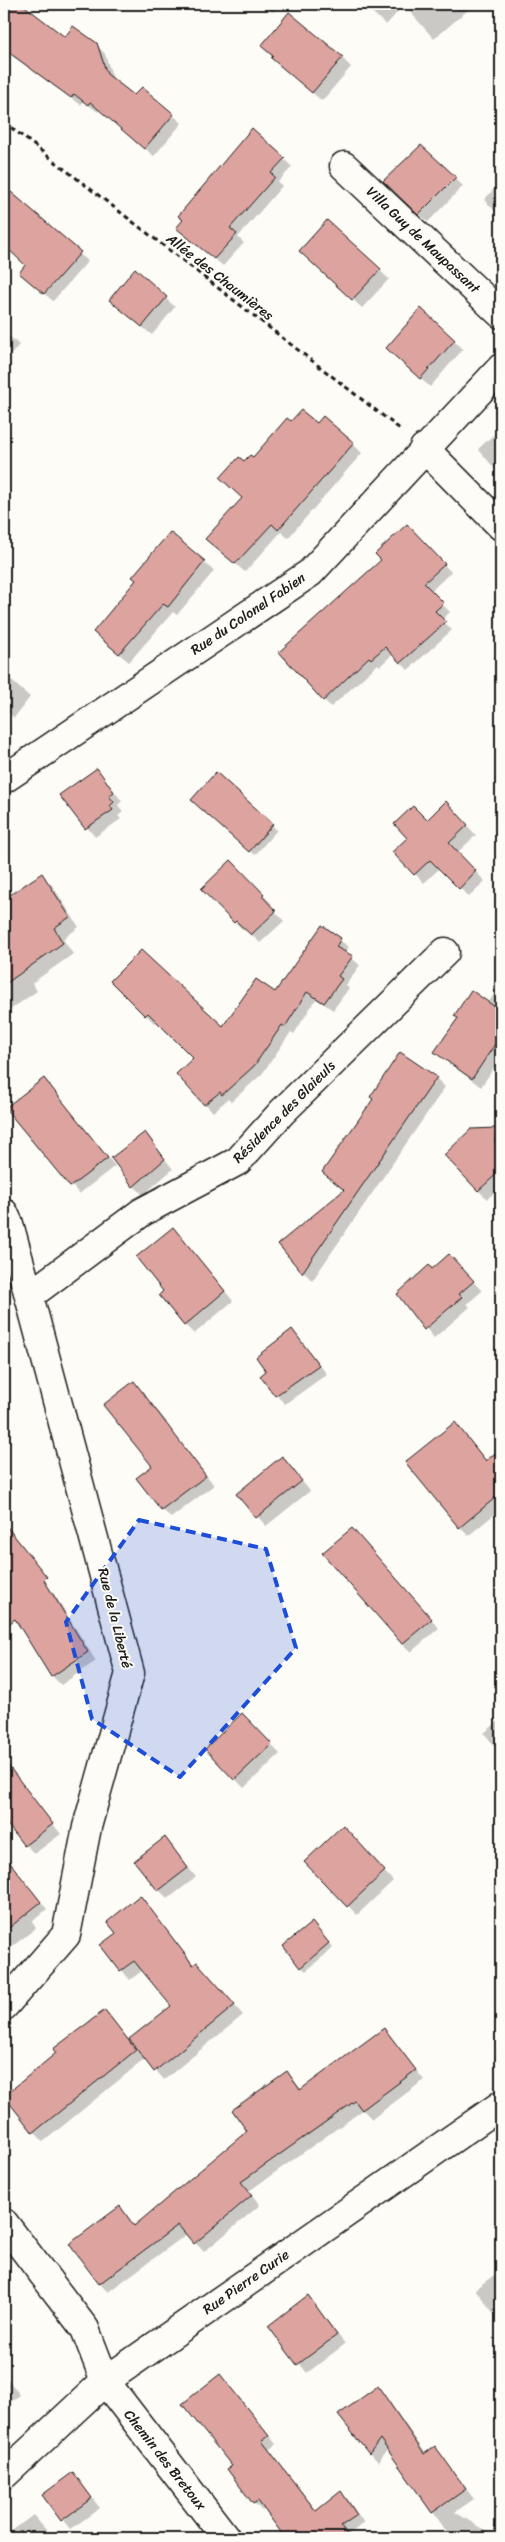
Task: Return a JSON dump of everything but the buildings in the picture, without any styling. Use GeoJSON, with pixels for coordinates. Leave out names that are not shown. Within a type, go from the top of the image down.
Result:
{"type":"FeatureCollection","features":[{"type":"Feature","properties":{"kind":"street","name":"Villa Guy de Maupassant"},"geometry":{"type":"LineString","coordinates":[[344,166],[501,314]]}},
{"type":"Feature","properties":{"kind":"street","name":"Rue du Colonel Fabien"},"geometry":{"type":"LineString","coordinates":[[4,779],[310,573],[424,448],[501,368]]}},
{"type":"Feature","properties":{"kind":"street"},"geometry":{"type":"LineString","coordinates":[[424,448],[501,526]]}},
{"type":"Feature","properties":{"kind":"street","name":"Résidence des Glaieuls"},"geometry":{"type":"LineString","coordinates":[[29,1296],[142,1212],[238,1161],[282,1112],[445,952]]}},
{"type":"Feature","properties":{"kind":"street","name":"Rue de la Liberté"},"geometry":{"type":"LineString","coordinates":[[4,1213],[9,1224],[29,1296],[130,1673],[87,1827],[66,1935],[4,2006]]}},
{"type":"Feature","properties":{"kind":"street","name":"Rue Pierre Curie"},"geometry":{"type":"LineString","coordinates":[[4,2475],[105,2381],[501,2105]]}},
{"type":"Feature","properties":{"kind":"street","name":"Chemin des Bretoux"},"geometry":{"type":"LineString","coordinates":[[4,2223],[85,2329],[105,2381],[226,2538]]}},
{"type":"Feature","properties":{"kind":"path","name":"Allée des Chaumières"},"geometry":{"type":"LineString","coordinates":[[4,122],[424,448]]}},
{"type":"Feature","properties":{"kind":"highlighted area"},"geometry":{"type":"Polygon","coordinates":[[[139,1520],[266,1549],[296,1648],[180,1777],[92,1719],[66,1622],[139,1520]]]}}]}
